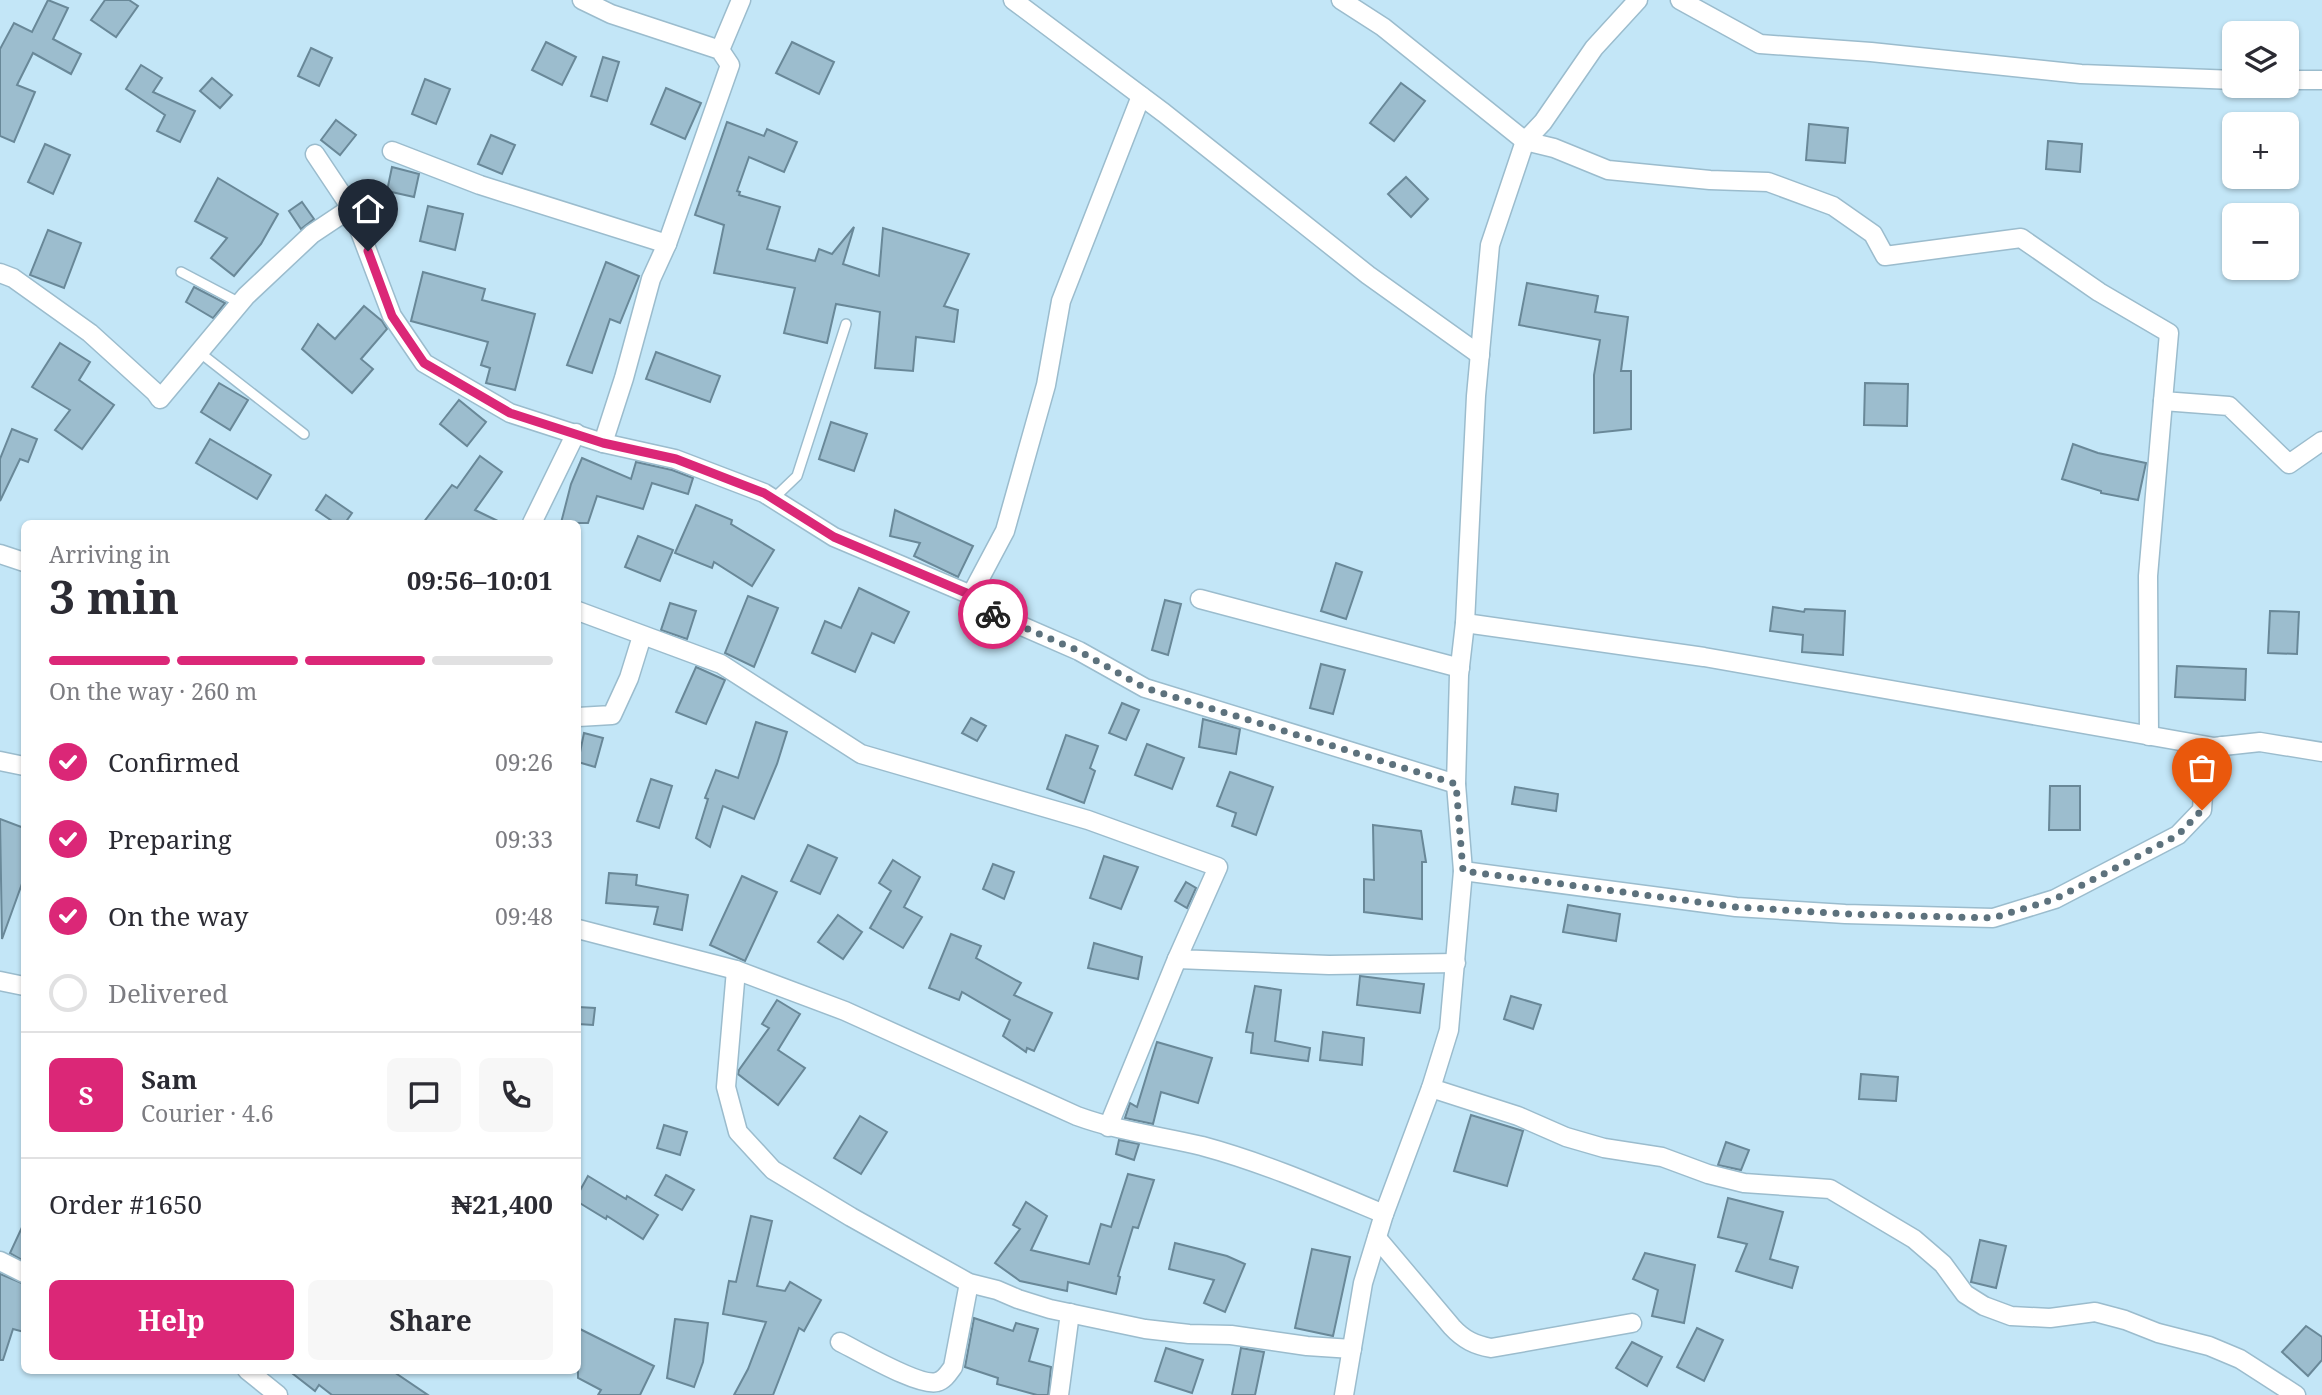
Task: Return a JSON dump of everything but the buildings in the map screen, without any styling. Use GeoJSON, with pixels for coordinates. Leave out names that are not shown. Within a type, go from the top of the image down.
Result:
{"type":"FeatureCollection","features":[{"type":"Feature","properties":{"kind":"street"},"geometry":{"type":"LineString","coordinates":[[582,0],[611,14],[720,50],[730,65],[667,244],[650,279],[624,378],[603,443]]}},
{"type":"Feature","properties":{"kind":"street"},"geometry":{"type":"LineString","coordinates":[[720,50],[741,0]]}},
{"type":"Feature","properties":{"kind":"street"},"geometry":{"type":"LineString","coordinates":[[1013,0],[1141,96],[1368,275],[1480,355]]}},
{"type":"Feature","properties":{"kind":"street"},"geometry":{"type":"LineString","coordinates":[[1340,0],[1383,27],[1525,141],[1554,148],[1608,170],[1710,180],[1768,182],[1833,206],[1873,234],[1885,256],[2021,238],[2099,292],[2169,333],[2148,576],[2149,736]]}},
{"type":"Feature","properties":{"kind":"street"},"geometry":{"type":"LineString","coordinates":[[1344,1395],[1363,1283],[1384,1213],[1431,1088],[1449,1030],[1463,871],[1456,784],[1460,668],[1465,623],[1480,355],[1490,245],[1525,141],[1543,121],[1594,48],[1638,0]]}},
{"type":"Feature","properties":{"kind":"street"},"geometry":{"type":"LineString","coordinates":[[1680,0],[1760,44],[1871,51],[2081,74],[2222,79]]}},
{"type":"Feature","properties":{"kind":"street"},"geometry":{"type":"LineString","coordinates":[[2299,80],[2322,80]]}},
{"type":"Feature","properties":{"kind":"street"},"geometry":{"type":"LineString","coordinates":[[971,595],[1005,531],[1046,385],[1061,301],[1141,96]]}},
{"type":"Feature","properties":{"kind":"street"},"geometry":{"type":"LineString","coordinates":[[392,150],[480,185],[667,244]]}},
{"type":"Feature","properties":{"kind":"street"},"geometry":{"type":"LineString","coordinates":[[314,154],[351,208],[392,316],[424,363],[510,413],[603,443],[676,459],[764,493],[834,537],[971,595],[985,610],[1079,651],[1145,688],[1456,784]]}},
{"type":"Feature","properties":{"kind":"street"},"geometry":{"type":"LineString","coordinates":[[0,273],[13,278],[90,333],[155,391],[160,399],[240,303],[312,234],[351,208]]}},
{"type":"Feature","properties":{"kind":"street"},"geometry":{"type":"LineString","coordinates":[[2163,401],[2229,407],[2289,464],[2322,441]]}},
{"type":"Feature","properties":{"kind":"street"},"geometry":{"type":"LineString","coordinates":[[533,520],[576,433]]}},
{"type":"Feature","properties":{"kind":"street"},"geometry":{"type":"LineString","coordinates":[[0,554],[21,561]]}},
{"type":"Feature","properties":{"kind":"street"},"geometry":{"type":"LineString","coordinates":[[1200,599],[1460,668]]}},
{"type":"Feature","properties":{"kind":"street"},"geometry":{"type":"LineString","coordinates":[[581,612],[720,664],[861,754],[1088,820],[1218,867],[1108,1127]]}},
{"type":"Feature","properties":{"kind":"street"},"geometry":{"type":"LineString","coordinates":[[1465,623],[1704,657],[2214,747],[2260,742],[2322,752]]}},
{"type":"Feature","properties":{"kind":"street"},"geometry":{"type":"LineString","coordinates":[[581,717],[612,715],[629,678],[642,636]]}},
{"type":"Feature","properties":{"kind":"street"},"geometry":{"type":"LineString","coordinates":[[1463,871],[1736,907],[1846,914],[1993,918],[2055,899],[2178,835],[2202,810],[2204,779],[2222,747]]}},
{"type":"Feature","properties":{"kind":"street"},"geometry":{"type":"LineString","coordinates":[[0,761],[21,765]]}},
{"type":"Feature","properties":{"kind":"street"},"geometry":{"type":"LineString","coordinates":[[581,930],[736,970],[845,1011],[1077,1116],[1108,1127],[1201,1146],[1276,1168],[1384,1213]]}},
{"type":"Feature","properties":{"kind":"street"},"geometry":{"type":"LineString","coordinates":[[1177,960],[1329,965],[1456,963]]}},
{"type":"Feature","properties":{"kind":"street"},"geometry":{"type":"LineString","coordinates":[[736,970],[726,1087],[738,1132],[773,1170],[969,1283],[1050,1309],[1145,1329],[1231,1335],[1307,1346],[1352,1349]]}},
{"type":"Feature","properties":{"kind":"street"},"geometry":{"type":"LineString","coordinates":[[0,981],[21,985]]}},
{"type":"Feature","properties":{"kind":"street"},"geometry":{"type":"LineString","coordinates":[[1431,1088],[1604,1148],[1662,1157],[1744,1183],[1830,1189],[1914,1239],[1943,1264],[1965,1294],[1984,1306],[2011,1316],[2050,1318],[2095,1312],[2125,1320],[2158,1333],[2209,1346],[2240,1359],[2296,1395]]}},
{"type":"Feature","properties":{"kind":"street"},"geometry":{"type":"LineString","coordinates":[[1377,1238],[1452,1328],[1475,1345],[1491,1348],[1632,1323]]}},
{"type":"Feature","properties":{"kind":"street"},"geometry":{"type":"LineString","coordinates":[[0,1261],[21,1272]]}},
{"type":"Feature","properties":{"kind":"street"},"geometry":{"type":"LineString","coordinates":[[840,1342],[920,1381],[937,1382],[945,1378],[953,1367],[969,1283]]}},
{"type":"Feature","properties":{"kind":"street"},"geometry":{"type":"LineString","coordinates":[[1059,1395],[1070,1313]]}},
{"type":"Feature","properties":{"kind":"street"},"geometry":{"type":"LineString","coordinates":[[252,1374],[278,1395]]}},
{"type":"Feature","properties":{"kind":"lane"},"geometry":{"type":"LineString","coordinates":[[181,272],[240,303]]}},
{"type":"Feature","properties":{"kind":"lane"},"geometry":{"type":"LineString","coordinates":[[773,499],[797,475],[846,324]]}},
{"type":"Feature","properties":{"kind":"lane"},"geometry":{"type":"LineString","coordinates":[[200,352],[304,434]]}},
{"type":"Feature","properties":{"kind":"way so far"},"geometry":{"type":"LineString","coordinates":[[993,614],[1079,651],[1145,688],[1456,784],[1463,871],[1736,907],[1846,914],[1993,918],[2055,899],[2135,858],[2178,835],[2202,810]]}},
{"type":"Feature","properties":{"kind":"route"},"geometry":{"type":"LineString","coordinates":[[368,251],[392,316],[424,363],[510,413],[603,443],[676,459],[764,493],[834,537],[971,595],[985,610],[993,614]]}}]}
